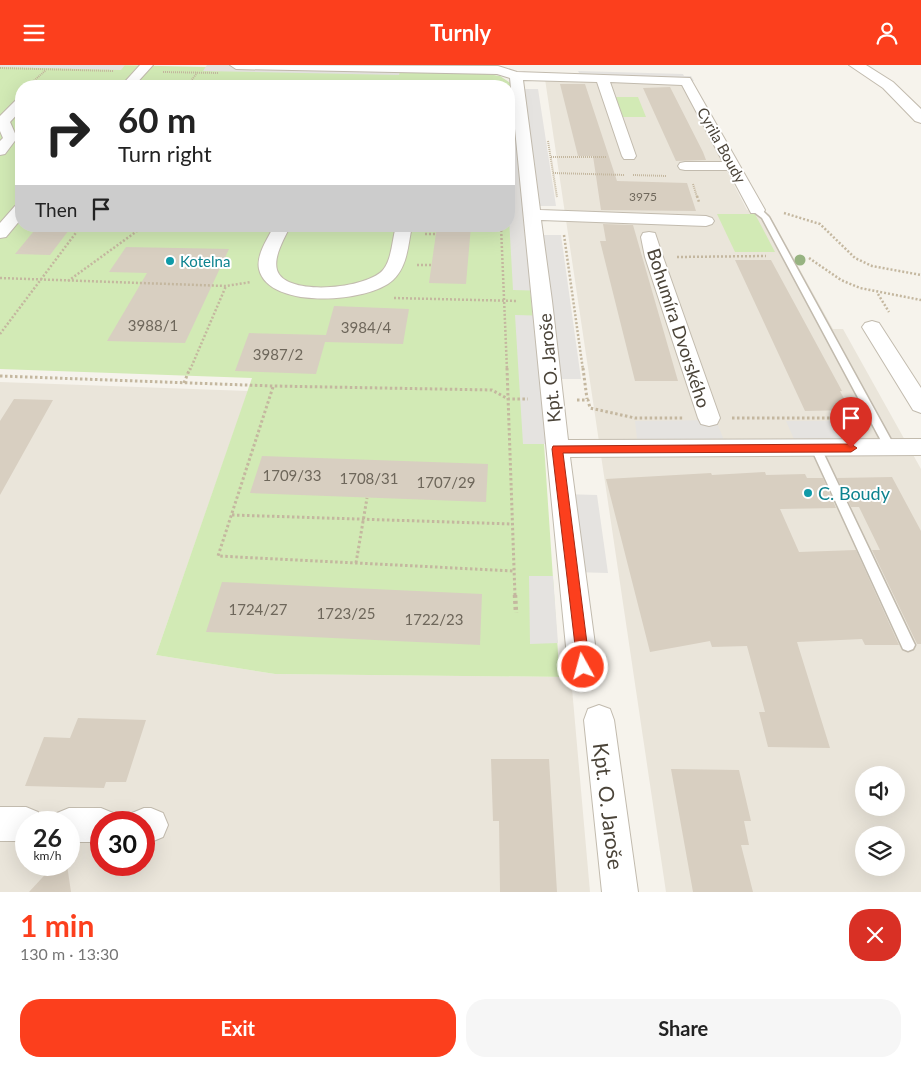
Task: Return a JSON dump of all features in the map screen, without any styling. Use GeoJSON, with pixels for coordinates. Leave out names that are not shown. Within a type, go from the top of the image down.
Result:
{"type":"FeatureCollection","features":[{"type":"Feature","properties":{"kind":"street"},"geometry":{"type":"LineString","coordinates":[[133,80],[147,65]]}},
{"type":"Feature","properties":{"kind":"street"},"geometry":{"type":"LineString","coordinates":[[236,65],[353,66],[430,73],[498,70],[602,78],[629,156]]}},
{"type":"Feature","properties":{"kind":"street"},"geometry":{"type":"LineString","coordinates":[[856,65],[888,85],[921,118]]}},
{"type":"Feature","properties":{"kind":"street","name":"Kpt. O. Jaroše"},"geometry":{"type":"LineString","coordinates":[[512,71],[519,87],[543,301],[557,449],[583,667]]}},
{"type":"Feature","properties":{"kind":"street","name":"Cyrila Boudy"},"geometry":{"type":"LineString","coordinates":[[602,78],[686,81],[756,207]]}},
{"type":"Feature","properties":{"kind":"street"},"geometry":{"type":"LineString","coordinates":[[0,151],[10,138],[3,121],[15,109]]}},
{"type":"Feature","properties":{"kind":"street"},"geometry":{"type":"LineString","coordinates":[[687,171],[734,166]]}},
{"type":"Feature","properties":{"kind":"street"},"geometry":{"type":"LineString","coordinates":[[532,215],[706,221]]}},
{"type":"Feature","properties":{"kind":"street"},"geometry":{"type":"LineString","coordinates":[[0,233],[15,216]]}},
{"type":"Feature","properties":{"kind":"street"},"geometry":{"type":"LineString","coordinates":[[280,232],[268,261],[268,269],[272,278],[278,284],[293,289],[344,292],[358,290],[389,274],[394,265],[402,232]]}},
{"type":"Feature","properties":{"kind":"street","name":"Bohumíra Dvorského"},"geometry":{"type":"LineString","coordinates":[[649,237],[654,257],[709,418]]}},
{"type":"Feature","properties":{"kind":"street"},"geometry":{"type":"LineString","coordinates":[[872,327],[921,405]]}},
{"type":"Feature","properties":{"kind":"street"},"geometry":{"type":"LineString","coordinates":[[557,449],[921,447]]}},
{"type":"Feature","properties":{"kind":"street","name":"Kpt. O. Jaroše"},"geometry":{"type":"LineString","coordinates":[[599,720],[620,892]]}},
{"type":"Feature","properties":{"kind":"street"},"geometry":{"type":"LineString","coordinates":[[0,824],[15,825]]}},
{"type":"Feature","properties":{"kind":"lane"},"geometry":{"type":"LineString","coordinates":[[756,207],[765,217],[890,447]]}},
{"type":"Feature","properties":{"kind":"lane"},"geometry":{"type":"LineString","coordinates":[[816,448],[908,645]]}},
{"type":"Feature","properties":{"kind":"path"},"geometry":{"type":"LineString","coordinates":[[0,71],[3,68]]}},
{"type":"Feature","properties":{"kind":"path"},"geometry":{"type":"LineString","coordinates":[[35,80],[47,69]]}},
{"type":"Feature","properties":{"kind":"path"},"geometry":{"type":"LineString","coordinates":[[192,80],[197,73]]}},
{"type":"Feature","properties":{"kind":"path"},"geometry":{"type":"LineString","coordinates":[[550,157],[629,156]]}},
{"type":"Feature","properties":{"kind":"path"},"geometry":{"type":"LineString","coordinates":[[687,171],[706,221]]}},
{"type":"Feature","properties":{"kind":"path"},"geometry":{"type":"LineString","coordinates":[[553,173],[671,176]]}},
{"type":"Feature","properties":{"kind":"path"},"geometry":{"type":"LineString","coordinates":[[756,207],[820,225],[855,258],[872,266],[921,275]]}},
{"type":"Feature","properties":{"kind":"path"},"geometry":{"type":"LineString","coordinates":[[0,334],[77,232]]}},
{"type":"Feature","properties":{"kind":"path"},"geometry":{"type":"LineString","coordinates":[[68,281],[136,232]]}},
{"type":"Feature","properties":{"kind":"path"},"geometry":{"type":"LineString","coordinates":[[501,232],[516,613]]}},
{"type":"Feature","properties":{"kind":"path"},"geometry":{"type":"LineString","coordinates":[[0,279],[226,287],[272,278]]}},
{"type":"Feature","properties":{"kind":"path"},"geometry":{"type":"LineString","coordinates":[[184,383],[226,287]]}},
{"type":"Feature","properties":{"kind":"path"},"geometry":{"type":"LineString","coordinates":[[358,290],[372,297],[543,301]]}},
{"type":"Feature","properties":{"kind":"path"},"geometry":{"type":"LineString","coordinates":[[0,377],[273,386],[492,390],[508,399],[588,399],[590,408],[635,418],[874,418]]}},
{"type":"Feature","properties":{"kind":"path"},"geometry":{"type":"LineString","coordinates":[[273,386],[218,556],[514,571]]}},
{"type":"Feature","properties":{"kind":"path"},"geometry":{"type":"LineString","coordinates":[[356,563],[367,498]]}},
{"type":"Feature","properties":{"kind":"path"},"geometry":{"type":"LineString","coordinates":[[232,515],[512,524]]}},
{"type":"Feature","properties":{"kind":"shaded area"},"geometry":{"type":"Polygon","coordinates":[[[0,65],[125,65],[121,70],[0,67],[0,65]]]}},
{"type":"Feature","properties":{"kind":"shaded area"},"geometry":{"type":"Polygon","coordinates":[[[207,65],[348,65],[347,67],[401,68],[399,75],[203,71],[207,65]]]}},
{"type":"Feature","properties":{"kind":"shaded area"},"geometry":{"type":"Polygon","coordinates":[[[578,71],[683,74],[684,76],[691,76],[694,81],[582,78],[578,71]]]}},
{"type":"Feature","properties":{"kind":"shaded area"},"geometry":{"type":"Polygon","coordinates":[[[545,79],[682,84],[747,210],[769,214],[833,329],[843,329],[921,469],[921,892],[666,892],[545,79]]]}},
{"type":"Feature","properties":{"kind":"shaded area"},"geometry":{"type":"Polygon","coordinates":[[[515,87],[519,87],[519,89],[538,89],[556,206],[530,206],[534,235],[561,235],[581,379],[550,379],[557,444],[523,444],[515,315],[552,316],[550,291],[513,290],[510,232],[515,232],[515,87]]]}},
{"type":"Feature","properties":{"kind":"shaded area"},"geometry":{"type":"Polygon","coordinates":[[[0,382],[248,391],[156,655],[275,674],[571,677],[590,892],[0,892],[0,382]]]}},
{"type":"Feature","properties":{"kind":"shaded area"},"geometry":{"type":"Polygon","coordinates":[[[716,420],[727,448],[638,448],[635,421],[716,420]]]}},
{"type":"Feature","properties":{"kind":"shaded area"},"geometry":{"type":"Polygon","coordinates":[[[786,421],[856,421],[869,448],[798,448],[786,421]]]}},
{"type":"Feature","properties":{"kind":"shaded area"},"geometry":{"type":"Polygon","coordinates":[[[562,494],[597,495],[608,573],[572,572],[562,494]]]}},
{"type":"Feature","properties":{"kind":"shaded area"},"geometry":{"type":"Polygon","coordinates":[[[529,576],[553,576],[558,643],[530,644],[529,576]]]}},
{"type":"Feature","properties":{"kind":"green space"},"geometry":{"type":"Polygon","coordinates":[[[0,65],[113,65],[481,73],[500,76],[506,80],[15,80],[15,232],[515,232],[515,118],[544,444],[559,668],[571,677],[275,674],[156,655],[252,378],[0,369],[0,65]]]}},
{"type":"Feature","properties":{"kind":"green space"},"geometry":{"type":"Polygon","coordinates":[[[615,97],[638,97],[646,117],[622,117],[615,97]]]}},
{"type":"Feature","properties":{"kind":"green space"},"geometry":{"type":"Polygon","coordinates":[[[717,214],[755,214],[775,252],[735,252],[717,214]]]}},
{"type":"Feature","properties":{"kind":"building"},"geometry":{"type":"Polygon","coordinates":[[[560,84],[585,84],[617,181],[687,183],[696,211],[601,210],[593,156],[578,156],[560,84]]]}},
{"type":"Feature","properties":{"kind":"building"},"geometry":{"type":"Polygon","coordinates":[[[670,87],[706,160],[676,161],[643,88],[670,87]]]}},
{"type":"Feature","properties":{"kind":"building"},"geometry":{"type":"Polygon","coordinates":[[[603,224],[633,225],[678,381],[635,381],[600,241],[606,241],[603,224]]]}},
{"type":"Feature","properties":{"kind":"building"},"geometry":{"type":"Polygon","coordinates":[[[33,232],[67,232],[50,255],[15,254],[33,232]]]}},
{"type":"Feature","properties":{"kind":"building"},"geometry":{"type":"Polygon","coordinates":[[[436,232],[470,232],[466,284],[429,283],[436,232]]]}},
{"type":"Feature","properties":{"kind":"building"},"geometry":{"type":"Polygon","coordinates":[[[126,247],[229,249],[185,343],[107,341],[147,273],[109,272],[126,247]]]}},
{"type":"Feature","properties":{"kind":"building"},"geometry":{"type":"Polygon","coordinates":[[[735,260],[771,260],[842,391],[840,391],[850,410],[805,411],[735,260]]]}},
{"type":"Feature","properties":{"kind":"building"},"geometry":{"type":"Polygon","coordinates":[[[334,306],[409,309],[403,344],[325,342],[316,374],[235,371],[249,333],[326,335],[334,306]]]}},
{"type":"Feature","properties":{"kind":"building"},"geometry":{"type":"Polygon","coordinates":[[[14,399],[53,400],[0,495],[0,421],[14,399]]]}},
{"type":"Feature","properties":{"kind":"building"},"geometry":{"type":"Polygon","coordinates":[[[262,456],[488,464],[486,502],[250,493],[262,456]]]}},
{"type":"Feature","properties":{"kind":"building"},"geometry":{"type":"Polygon","coordinates":[[[765,472],[766,475],[805,474],[807,478],[823,478],[836,508],[780,509],[799,552],[856,550],[899,645],[865,645],[862,639],[797,642],[830,748],[768,747],[759,712],[765,712],[747,646],[712,647],[710,641],[650,652],[606,479],[765,472]]]}},
{"type":"Feature","properties":{"kind":"building"},"geometry":{"type":"Polygon","coordinates":[[[892,477],[921,531],[921,644],[917,644],[872,550],[880,550],[859,507],[851,507],[837,478],[892,477]]]}},
{"type":"Feature","properties":{"kind":"building"},"geometry":{"type":"Polygon","coordinates":[[[222,582],[482,594],[480,645],[206,632],[222,582]]]}},
{"type":"Feature","properties":{"kind":"building"},"geometry":{"type":"Polygon","coordinates":[[[78,718],[146,720],[126,782],[106,782],[104,788],[25,786],[44,737],[70,738],[78,718]]]}},
{"type":"Feature","properties":{"kind":"building"},"geometry":{"type":"Polygon","coordinates":[[[491,759],[549,759],[557,892],[500,892],[499,821],[493,821],[491,759]]]}},
{"type":"Feature","properties":{"kind":"building"},"geometry":{"type":"Polygon","coordinates":[[[671,769],[739,770],[751,821],[744,821],[749,845],[741,845],[753,892],[693,892],[671,769]]]}},
{"type":"Feature","properties":{"kind":"building"},"geometry":{"type":"Polygon","coordinates":[[[44,876],[69,876],[71,892],[29,892],[44,876]]]}},
{"type":"Feature","properties":{"kind":"place","name":"Kotelna"},"geometry":{"type":"Point","coordinates":[170,261]}},
{"type":"Feature","properties":{"kind":"place","name":"C. Boudy"},"geometry":{"type":"Point","coordinates":[808,493]}},
{"type":"Feature","properties":{"kind":"route"},"geometry":{"type":"LineString","coordinates":[[583,667],[557,449],[851,448]]}}]}
